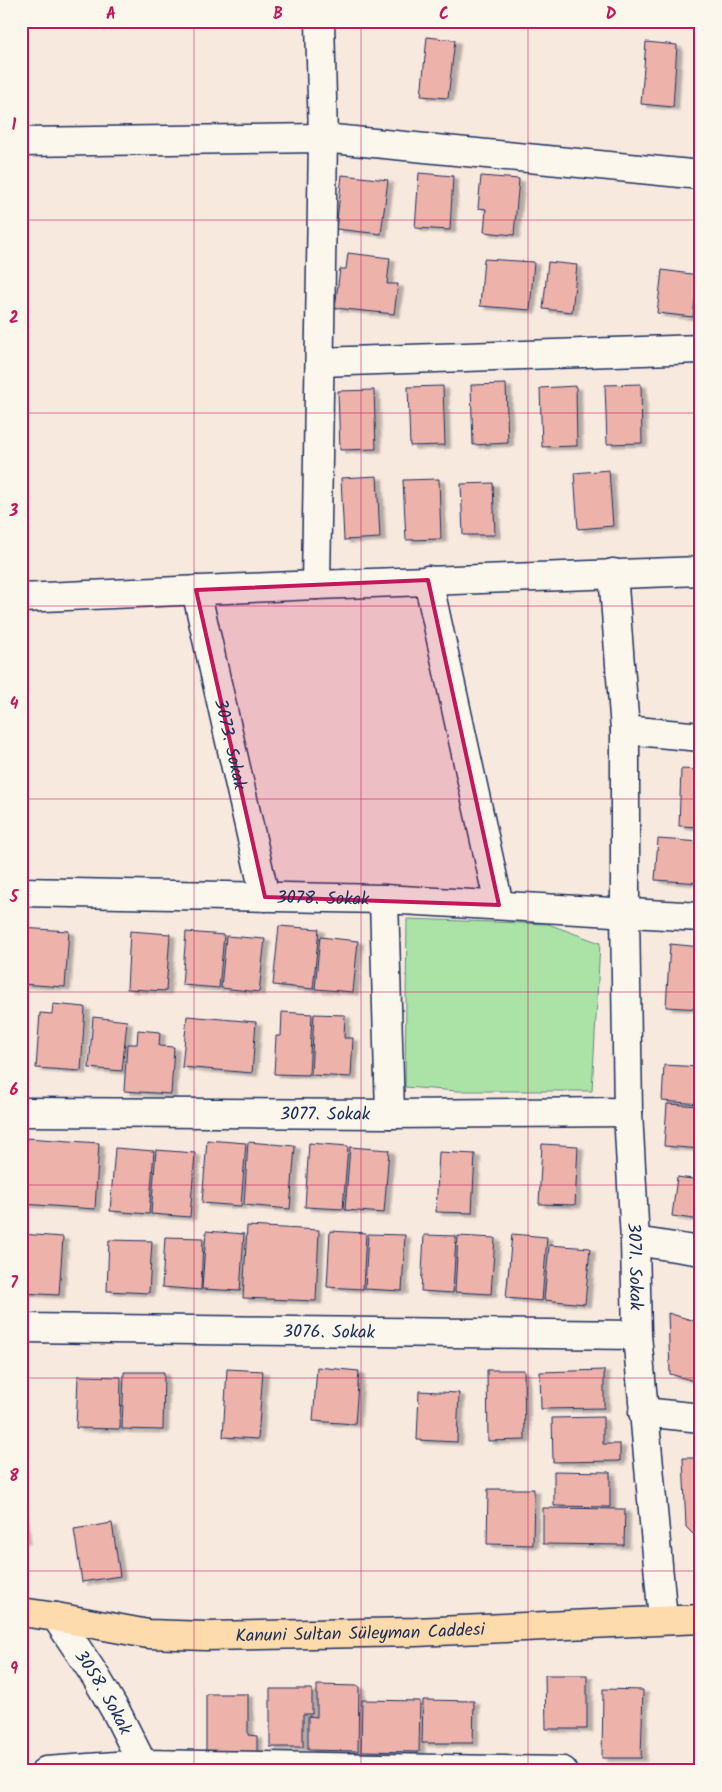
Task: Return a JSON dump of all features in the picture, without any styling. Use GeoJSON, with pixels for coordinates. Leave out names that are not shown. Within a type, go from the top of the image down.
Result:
{"type":"FeatureCollection","features":[{"type":"Feature","properties":{"kind":"main road","name":"Kanuni Sultan Süleyman Caddesi"},"geometry":{"type":"LineString","coordinates":[[21,1612],[148,1634],[206,1636],[414,1632],[701,1619]]}},
{"type":"Feature","properties":{"kind":"street"},"geometry":{"type":"LineString","coordinates":[[316,585],[324,138],[320,21]]}},
{"type":"Feature","properties":{"kind":"street"},"geometry":{"type":"LineString","coordinates":[[21,142],[324,138],[701,174]]}},
{"type":"Feature","properties":{"kind":"street"},"geometry":{"type":"LineString","coordinates":[[320,362],[701,350]]}},
{"type":"Feature","properties":{"kind":"street"},"geometry":{"type":"LineString","coordinates":[[21,598],[428,580],[701,571]]}},
{"type":"Feature","properties":{"kind":"street","name":"3071. Sokak"},"geometry":{"type":"LineString","coordinates":[[613,573],[625,730],[628,1112],[635,1241],[637,1335],[663,1620]]}},
{"type":"Feature","properties":{"kind":"street"},"geometry":{"type":"LineString","coordinates":[[428,580],[499,905]]}},
{"type":"Feature","properties":{"kind":"street","name":"3073. Sokak"},"geometry":{"type":"LineString","coordinates":[[196,590],[265,897]]}},
{"type":"Feature","properties":{"kind":"street"},"geometry":{"type":"LineString","coordinates":[[625,730],[701,737]]}},
{"type":"Feature","properties":{"kind":"street","name":"3078. Sokak"},"geometry":{"type":"LineString","coordinates":[[21,892],[384,899],[701,917]]}},
{"type":"Feature","properties":{"kind":"street"},"geometry":{"type":"LineString","coordinates":[[384,899],[390,1114]]}},
{"type":"Feature","properties":{"kind":"street","name":"3077. Sokak"},"geometry":{"type":"LineString","coordinates":[[21,1112],[390,1114],[628,1112]]}},
{"type":"Feature","properties":{"kind":"street"},"geometry":{"type":"LineString","coordinates":[[635,1241],[701,1251]]}},
{"type":"Feature","properties":{"kind":"street","name":"3076. Sokak"},"geometry":{"type":"LineString","coordinates":[[21,1328],[637,1335]]}},
{"type":"Feature","properties":{"kind":"street"},"geometry":{"type":"LineString","coordinates":[[643,1412],[701,1418]]}},
{"type":"Feature","properties":{"kind":"street","name":"3058. Sokak"},"geometry":{"type":"LineString","coordinates":[[56,1617],[96,1677],[145,1767]]}},
{"type":"Feature","properties":{"kind":"street"},"geometry":{"type":"LineString","coordinates":[[46,1771],[145,1767],[556,1770]]}},
{"type":"Feature","properties":{"kind":"highlighted area"},"geometry":{"type":"Polygon","coordinates":[[[428,580],[499,905],[265,897],[196,590],[428,580]]]}},
{"type":"Feature","properties":{"kind":"green space"},"geometry":{"type":"Polygon","coordinates":[[[407,919],[548,924],[600,943],[592,1091],[457,1091],[405,1087],[407,919]]]}},
{"type":"Feature","properties":{"kind":"building"},"geometry":{"type":"Polygon","coordinates":[[[427,37],[455,40],[448,98],[421,96],[427,37]]]}},
{"type":"Feature","properties":{"kind":"building"},"geometry":{"type":"Polygon","coordinates":[[[646,42],[677,45],[673,107],[641,104],[646,42]]]}},
{"type":"Feature","properties":{"kind":"building"},"geometry":{"type":"Polygon","coordinates":[[[419,173],[453,176],[450,230],[415,228],[419,173]]]}},
{"type":"Feature","properties":{"kind":"building"},"geometry":{"type":"Polygon","coordinates":[[[342,175],[388,180],[381,234],[336,229],[342,175]]]}},
{"type":"Feature","properties":{"kind":"building"},"geometry":{"type":"Polygon","coordinates":[[[481,176],[519,179],[514,235],[484,232],[486,209],[478,208],[481,176]]]}},
{"type":"Feature","properties":{"kind":"building"},"geometry":{"type":"Polygon","coordinates":[[[348,253],[390,258],[387,284],[398,284],[394,314],[335,308],[340,269],[346,269],[348,253]]]}},
{"type":"Feature","properties":{"kind":"building"},"geometry":{"type":"Polygon","coordinates":[[[484,259],[534,262],[530,310],[480,306],[484,259]]]}},
{"type":"Feature","properties":{"kind":"building"},"geometry":{"type":"Polygon","coordinates":[[[548,262],[577,265],[572,312],[543,309],[548,262]]]}},
{"type":"Feature","properties":{"kind":"building"},"geometry":{"type":"Polygon","coordinates":[[[662,270],[698,275],[693,317],[657,313],[662,270]]]}},
{"type":"Feature","properties":{"kind":"building"},"geometry":{"type":"Polygon","coordinates":[[[506,384],[508,443],[473,445],[471,385],[506,384]]]}},
{"type":"Feature","properties":{"kind":"building"},"geometry":{"type":"Polygon","coordinates":[[[641,384],[642,443],[607,444],[605,385],[641,384]]]}},
{"type":"Feature","properties":{"kind":"building"},"geometry":{"type":"Polygon","coordinates":[[[443,386],[445,445],[410,446],[408,387],[443,386]]]}},
{"type":"Feature","properties":{"kind":"building"},"geometry":{"type":"Polygon","coordinates":[[[576,386],[577,446],[542,447],[540,388],[576,386]]]}},
{"type":"Feature","properties":{"kind":"building"},"geometry":{"type":"Polygon","coordinates":[[[374,390],[376,449],[340,450],[338,391],[374,390]]]}},
{"type":"Feature","properties":{"kind":"building"},"geometry":{"type":"Polygon","coordinates":[[[609,470],[613,526],[578,529],[574,473],[609,470]]]}},
{"type":"Feature","properties":{"kind":"building"},"geometry":{"type":"Polygon","coordinates":[[[377,476],[380,538],[344,540],[341,478],[377,476]]]}},
{"type":"Feature","properties":{"kind":"building"},"geometry":{"type":"Polygon","coordinates":[[[439,479],[441,539],[406,540],[403,480],[439,479]]]}},
{"type":"Feature","properties":{"kind":"building"},"geometry":{"type":"Polygon","coordinates":[[[493,483],[495,535],[463,535],[461,484],[493,483]]]}},
{"type":"Feature","properties":{"kind":"building"},"geometry":{"type":"Polygon","coordinates":[[[681,769],[701,770],[701,827],[679,826],[681,769]]]}},
{"type":"Feature","properties":{"kind":"building"},"geometry":{"type":"Polygon","coordinates":[[[658,839],[701,842],[701,883],[655,880],[658,839]]]}},
{"type":"Feature","properties":{"kind":"building"},"geometry":{"type":"Polygon","coordinates":[[[279,926],[319,929],[313,989],[273,985],[279,926]]]}},
{"type":"Feature","properties":{"kind":"building"},"geometry":{"type":"Polygon","coordinates":[[[21,928],[69,931],[65,987],[21,984],[21,928]]]}},
{"type":"Feature","properties":{"kind":"building"},"geometry":{"type":"Polygon","coordinates":[[[130,931],[170,934],[166,991],[127,989],[130,931]]]}},
{"type":"Feature","properties":{"kind":"building"},"geometry":{"type":"Polygon","coordinates":[[[186,932],[224,935],[219,988],[182,985],[186,932]]]}},
{"type":"Feature","properties":{"kind":"building"},"geometry":{"type":"Polygon","coordinates":[[[226,936],[265,939],[259,992],[221,988],[226,936]]]}},
{"type":"Feature","properties":{"kind":"building"},"geometry":{"type":"Polygon","coordinates":[[[320,937],[358,941],[353,992],[315,989],[320,937]]]}},
{"type":"Feature","properties":{"kind":"building"},"geometry":{"type":"Polygon","coordinates":[[[670,944],[701,947],[701,1009],[666,1007],[670,944]]]}},
{"type":"Feature","properties":{"kind":"building"},"geometry":{"type":"Polygon","coordinates":[[[53,1004],[85,1007],[81,1071],[36,1068],[40,1013],[52,1014],[53,1004]]]}},
{"type":"Feature","properties":{"kind":"building"},"geometry":{"type":"Polygon","coordinates":[[[282,1012],[312,1014],[309,1075],[274,1074],[276,1036],[281,1036],[282,1012]]]}},
{"type":"Feature","properties":{"kind":"building"},"geometry":{"type":"Polygon","coordinates":[[[314,1014],[345,1015],[344,1038],[353,1038],[351,1077],[311,1075],[314,1014]]]}},
{"type":"Feature","properties":{"kind":"building"},"geometry":{"type":"Polygon","coordinates":[[[187,1016],[256,1022],[252,1073],[182,1067],[187,1016]]]}},
{"type":"Feature","properties":{"kind":"building"},"geometry":{"type":"Polygon","coordinates":[[[93,1017],[127,1021],[122,1071],[89,1068],[93,1017]]]}},
{"type":"Feature","properties":{"kind":"building"},"geometry":{"type":"Polygon","coordinates":[[[138,1030],[160,1032],[159,1046],[174,1047],[171,1094],[124,1091],[127,1044],[137,1044],[138,1030]]]}},
{"type":"Feature","properties":{"kind":"building"},"geometry":{"type":"Polygon","coordinates":[[[664,1065],[701,1067],[701,1104],[662,1101],[664,1065]]]}},
{"type":"Feature","properties":{"kind":"building"},"geometry":{"type":"Polygon","coordinates":[[[667,1104],[701,1106],[701,1149],[664,1146],[667,1104]]]}},
{"type":"Feature","properties":{"kind":"building"},"geometry":{"type":"Polygon","coordinates":[[[27,1138],[99,1143],[95,1209],[23,1204],[27,1138]]]}},
{"type":"Feature","properties":{"kind":"building"},"geometry":{"type":"Polygon","coordinates":[[[207,1140],[246,1143],[241,1206],[202,1203],[207,1140]]]}},
{"type":"Feature","properties":{"kind":"building"},"geometry":{"type":"Polygon","coordinates":[[[248,1142],[295,1146],[290,1209],[244,1205],[248,1142]]]}},
{"type":"Feature","properties":{"kind":"building"},"geometry":{"type":"Polygon","coordinates":[[[309,1143],[348,1146],[343,1209],[305,1207],[309,1143]]]}},
{"type":"Feature","properties":{"kind":"building"},"geometry":{"type":"Polygon","coordinates":[[[542,1144],[578,1146],[575,1205],[539,1204],[542,1144]]]}},
{"type":"Feature","properties":{"kind":"building"},"geometry":{"type":"Polygon","coordinates":[[[350,1147],[389,1150],[384,1213],[345,1210],[350,1147]]]}},
{"type":"Feature","properties":{"kind":"building"},"geometry":{"type":"Polygon","coordinates":[[[115,1148],[154,1151],[149,1214],[110,1211],[115,1148]]]}},
{"type":"Feature","properties":{"kind":"building"},"geometry":{"type":"Polygon","coordinates":[[[156,1150],[195,1153],[190,1217],[151,1214],[156,1150]]]}},
{"type":"Feature","properties":{"kind":"building"},"geometry":{"type":"Polygon","coordinates":[[[439,1152],[475,1154],[472,1213],[436,1212],[439,1152]]]}},
{"type":"Feature","properties":{"kind":"building"},"geometry":{"type":"Polygon","coordinates":[[[677,1177],[701,1180],[701,1220],[672,1216],[677,1177]]]}},
{"type":"Feature","properties":{"kind":"building"},"geometry":{"type":"Polygon","coordinates":[[[247,1226],[319,1230],[316,1301],[243,1298],[247,1226]]]}},
{"type":"Feature","properties":{"kind":"building"},"geometry":{"type":"Polygon","coordinates":[[[206,1231],[244,1234],[240,1291],[202,1289],[206,1231]]]}},
{"type":"Feature","properties":{"kind":"building"},"geometry":{"type":"Polygon","coordinates":[[[330,1231],[366,1233],[363,1289],[327,1287],[330,1231]]]}},
{"type":"Feature","properties":{"kind":"building"},"geometry":{"type":"Polygon","coordinates":[[[21,1234],[63,1237],[59,1295],[21,1293],[21,1234]]]}},
{"type":"Feature","properties":{"kind":"building"},"geometry":{"type":"Polygon","coordinates":[[[368,1234],[405,1235],[402,1291],[365,1289],[368,1234]]]}},
{"type":"Feature","properties":{"kind":"building"},"geometry":{"type":"Polygon","coordinates":[[[512,1234],[547,1237],[542,1301],[506,1298],[512,1234]]]}},
{"type":"Feature","properties":{"kind":"building"},"geometry":{"type":"Polygon","coordinates":[[[424,1235],[456,1236],[453,1293],[421,1291],[424,1235]]]}},
{"type":"Feature","properties":{"kind":"building"},"geometry":{"type":"Polygon","coordinates":[[[458,1236],[495,1238],[491,1294],[455,1292],[458,1236]]]}},
{"type":"Feature","properties":{"kind":"building"},"geometry":{"type":"Polygon","coordinates":[[[165,1237],[203,1238],[201,1290],[162,1287],[165,1237]]]}},
{"type":"Feature","properties":{"kind":"building"},"geometry":{"type":"Polygon","coordinates":[[[109,1240],[152,1241],[149,1293],[107,1291],[109,1240]]]}},
{"type":"Feature","properties":{"kind":"building"},"geometry":{"type":"Polygon","coordinates":[[[549,1245],[590,1248],[585,1304],[544,1300],[549,1245]]]}},
{"type":"Feature","properties":{"kind":"building"},"geometry":{"type":"Polygon","coordinates":[[[701,1284],[701,1319],[697,1319],[701,1284]]]}},
{"type":"Feature","properties":{"kind":"building"},"geometry":{"type":"Polygon","coordinates":[[[668,1313],[701,1323],[701,1383],[670,1374],[668,1313]]]}},
{"type":"Feature","properties":{"kind":"building"},"geometry":{"type":"Polygon","coordinates":[[[317,1367],[359,1371],[355,1424],[313,1421],[317,1367]]]}},
{"type":"Feature","properties":{"kind":"building"},"geometry":{"type":"Polygon","coordinates":[[[227,1369],[263,1371],[258,1439],[223,1437],[227,1369]]]}},
{"type":"Feature","properties":{"kind":"building"},"geometry":{"type":"Polygon","coordinates":[[[487,1370],[524,1370],[525,1440],[488,1441],[487,1370]]]}},
{"type":"Feature","properties":{"kind":"building"},"geometry":{"type":"Polygon","coordinates":[[[604,1370],[604,1408],[541,1409],[540,1372],[604,1370]]]}},
{"type":"Feature","properties":{"kind":"building"},"geometry":{"type":"Polygon","coordinates":[[[124,1372],[164,1372],[163,1430],[122,1429],[124,1372]]]}},
{"type":"Feature","properties":{"kind":"building"},"geometry":{"type":"Polygon","coordinates":[[[78,1376],[121,1377],[120,1429],[76,1428],[78,1376]]]}},
{"type":"Feature","properties":{"kind":"building"},"geometry":{"type":"Polygon","coordinates":[[[419,1391],[459,1393],[457,1442],[417,1440],[419,1391]]]}},
{"type":"Feature","properties":{"kind":"building"},"geometry":{"type":"Polygon","coordinates":[[[603,1417],[603,1444],[620,1444],[620,1461],[553,1462],[552,1418],[603,1417]]]}},
{"type":"Feature","properties":{"kind":"building"},"geometry":{"type":"Polygon","coordinates":[[[683,1458],[701,1458],[701,1542],[686,1527],[683,1458]]]}},
{"type":"Feature","properties":{"kind":"building"},"geometry":{"type":"Polygon","coordinates":[[[554,1471],[610,1472],[610,1507],[554,1506],[554,1471]]]}},
{"type":"Feature","properties":{"kind":"building"},"geometry":{"type":"Polygon","coordinates":[[[488,1489],[534,1489],[533,1545],[487,1544],[488,1489]]]}},
{"type":"Feature","properties":{"kind":"building"},"geometry":{"type":"Polygon","coordinates":[[[21,1499],[25,1540],[21,1541],[21,1499]]]}},
{"type":"Feature","properties":{"kind":"building"},"geometry":{"type":"Polygon","coordinates":[[[543,1508],[625,1509],[624,1545],[543,1544],[543,1508]]]}},
{"type":"Feature","properties":{"kind":"building"},"geometry":{"type":"Polygon","coordinates":[[[112,1523],[120,1576],[82,1582],[74,1529],[112,1523]]]}},
{"type":"Feature","properties":{"kind":"building"},"geometry":{"type":"Polygon","coordinates":[[[545,1675],[587,1675],[587,1729],[546,1729],[545,1675]]]}},
{"type":"Feature","properties":{"kind":"building"},"geometry":{"type":"Polygon","coordinates":[[[317,1685],[359,1686],[358,1751],[308,1750],[308,1716],[317,1717],[317,1685]]]}},
{"type":"Feature","properties":{"kind":"building"},"geometry":{"type":"Polygon","coordinates":[[[270,1689],[312,1689],[312,1714],[303,1714],[303,1747],[270,1747],[270,1689]]]}},
{"type":"Feature","properties":{"kind":"building"},"geometry":{"type":"Polygon","coordinates":[[[603,1689],[643,1690],[641,1758],[602,1758],[603,1689]]]}},
{"type":"Feature","properties":{"kind":"building"},"geometry":{"type":"Polygon","coordinates":[[[206,1694],[248,1694],[248,1735],[257,1736],[257,1753],[206,1752],[206,1694]]]}},
{"type":"Feature","properties":{"kind":"building"},"geometry":{"type":"Polygon","coordinates":[[[362,1700],[420,1701],[419,1752],[361,1751],[362,1700]]]}},
{"type":"Feature","properties":{"kind":"building"},"geometry":{"type":"Polygon","coordinates":[[[423,1700],[474,1701],[473,1743],[422,1743],[423,1700]]]}}]}
